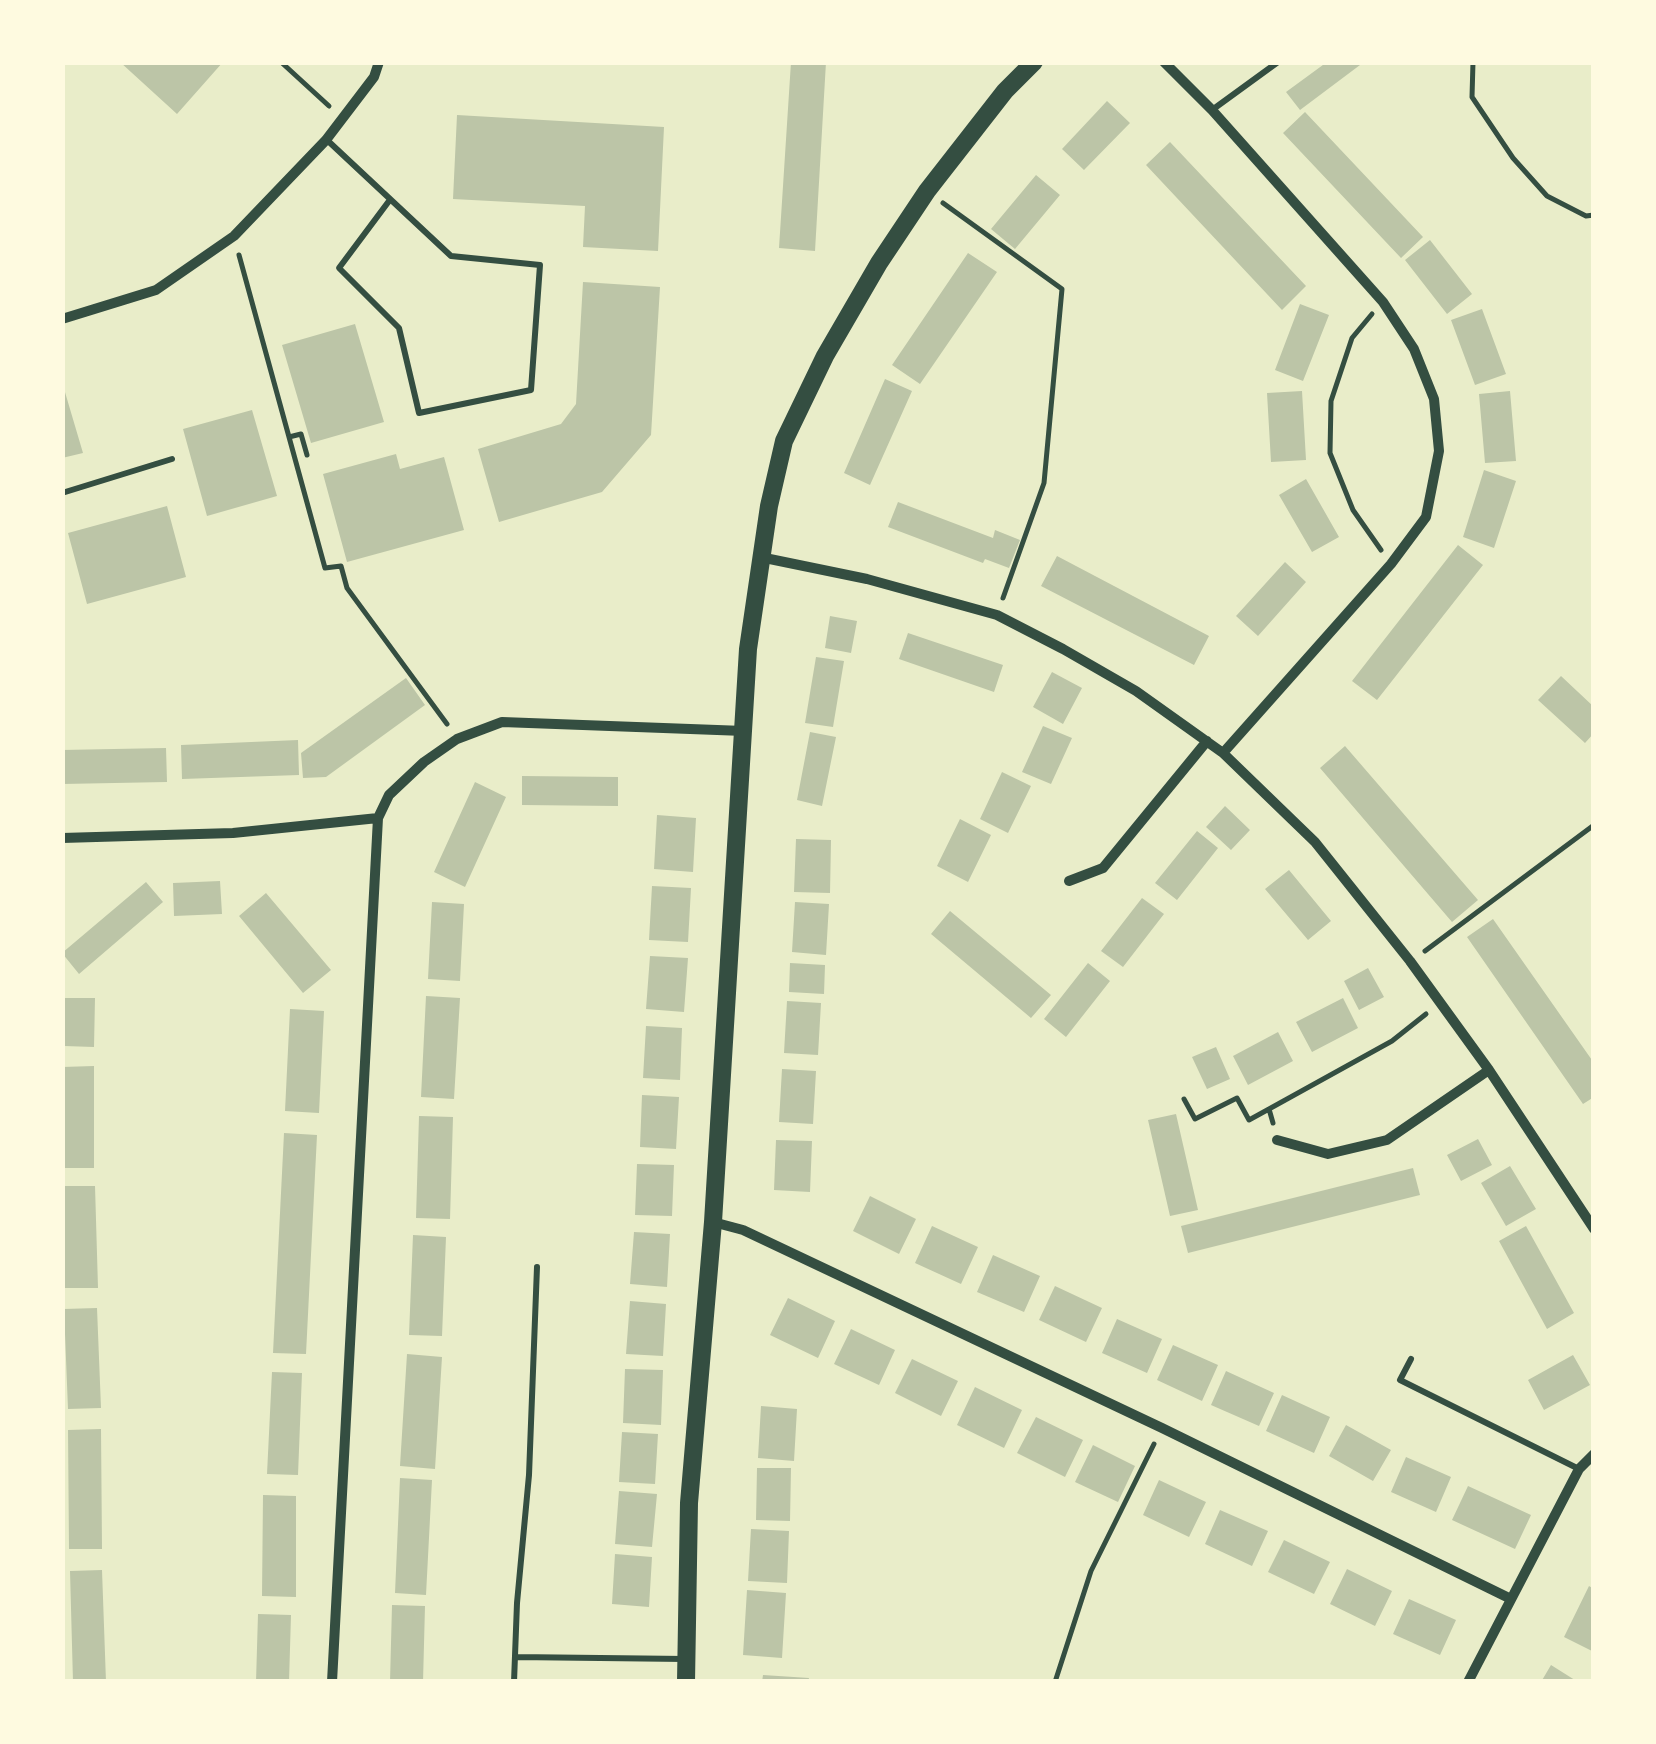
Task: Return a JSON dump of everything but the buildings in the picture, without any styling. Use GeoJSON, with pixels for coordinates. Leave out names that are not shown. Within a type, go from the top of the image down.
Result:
{"type":"FeatureCollection","features":[{"type":"Feature","properties":{"kind":"street"},"geometry":{"type":"LineString","coordinates":[[62,319],[156,290],[234,236],[326,140],[374,77],[379,62]]}},
{"type":"Feature","properties":{"kind":"street"},"geometry":{"type":"LineString","coordinates":[[686,1682],[689,1502],[713,1222],[748,649],[760,557],[784,441],[825,356],[926,192],[1004,92],[1034,62]]}},
{"type":"Feature","properties":{"kind":"street"},"geometry":{"type":"LineString","coordinates":[[1164,62],[1212,110],[1383,302],[1414,350],[1434,399],[1439,451],[1426,517],[1391,564],[1222,752]]}},
{"type":"Feature","properties":{"kind":"street"},"geometry":{"type":"LineString","coordinates":[[760,557],[866,579],[996,615],[1121,682],[1222,752],[1315,842],[1410,962],[1489,1070],[1594,1229]]}},
{"type":"Feature","properties":{"kind":"street"},"geometry":{"type":"LineString","coordinates":[[332,1682],[378,818],[388,795],[424,762],[457,739],[502,722],[744,730]]}},
{"type":"Feature","properties":{"kind":"street"},"geometry":{"type":"LineString","coordinates":[[1069,881],[1103,868],[1207,740]]}},
{"type":"Feature","properties":{"kind":"street"},"geometry":{"type":"LineString","coordinates":[[62,838],[233,833],[378,818]]}},
{"type":"Feature","properties":{"kind":"street"},"geometry":{"type":"LineString","coordinates":[[1277,1140],[1328,1154],[1387,1140],[1489,1070]]}},
{"type":"Feature","properties":{"kind":"street"},"geometry":{"type":"LineString","coordinates":[[713,1222],[743,1230],[1511,1599]]}},
{"type":"Feature","properties":{"kind":"street"},"geometry":{"type":"LineString","coordinates":[[1468,1682],[1578,1469],[1594,1454]]}},
{"type":"Feature","properties":{"kind":"lane"},"geometry":{"type":"LineString","coordinates":[[1212,110],[1278,62]]}},
{"type":"Feature","properties":{"kind":"lane"},"geometry":{"type":"LineString","coordinates":[[326,140],[451,256],[540,264],[531,390],[419,413],[400,328],[339,268],[389,202]]}},
{"type":"Feature","properties":{"kind":"lane"},"geometry":{"type":"LineString","coordinates":[[62,493],[172,460]]}},
{"type":"Feature","properties":{"kind":"lane"},"geometry":{"type":"LineString","coordinates":[[514,1682],[529,1475],[537,1267]]}},
{"type":"Feature","properties":{"kind":"lane"},"geometry":{"type":"LineString","coordinates":[[1411,1359],[1400,1380],[1578,1469]]}},
{"type":"Feature","properties":{"kind":"lane"},"geometry":{"type":"LineString","coordinates":[[514,1657],[686,1660]]}},
{"type":"Feature","properties":{"kind":"path"},"geometry":{"type":"LineString","coordinates":[[281,62],[342,118]]}},
{"type":"Feature","properties":{"kind":"path"},"geometry":{"type":"LineString","coordinates":[[1473,62],[1472,98],[1513,158],[1546,196],[1586,216],[1594,215]]}},
{"type":"Feature","properties":{"kind":"path"},"geometry":{"type":"LineString","coordinates":[[926,192],[1062,289],[1044,483],[996,615]]}},
{"type":"Feature","properties":{"kind":"path"},"geometry":{"type":"LineString","coordinates":[[234,236],[324,568],[341,566],[347,588],[417,678],[457,739]]}},
{"type":"Feature","properties":{"kind":"path"},"geometry":{"type":"LineString","coordinates":[[1383,302],[1352,338],[1331,401],[1330,453],[1353,510],[1391,564]]}},
{"type":"Feature","properties":{"kind":"path"},"geometry":{"type":"LineString","coordinates":[[289,437],[301,434],[306,455]]}},
{"type":"Feature","properties":{"kind":"path"},"geometry":{"type":"LineString","coordinates":[[1410,962],[1594,825]]}},
{"type":"Feature","properties":{"kind":"path"},"geometry":{"type":"LineString","coordinates":[[1184,1099],[1195,1118],[1237,1098],[1249,1120],[1392,1041],[1441,1003]]}},
{"type":"Feature","properties":{"kind":"path"},"geometry":{"type":"LineString","coordinates":[[1269,1109],[1277,1140]]}},
{"type":"Feature","properties":{"kind":"path"},"geometry":{"type":"LineString","coordinates":[[1056,1682],[1091,1572],[1162,1428]]}}]}
